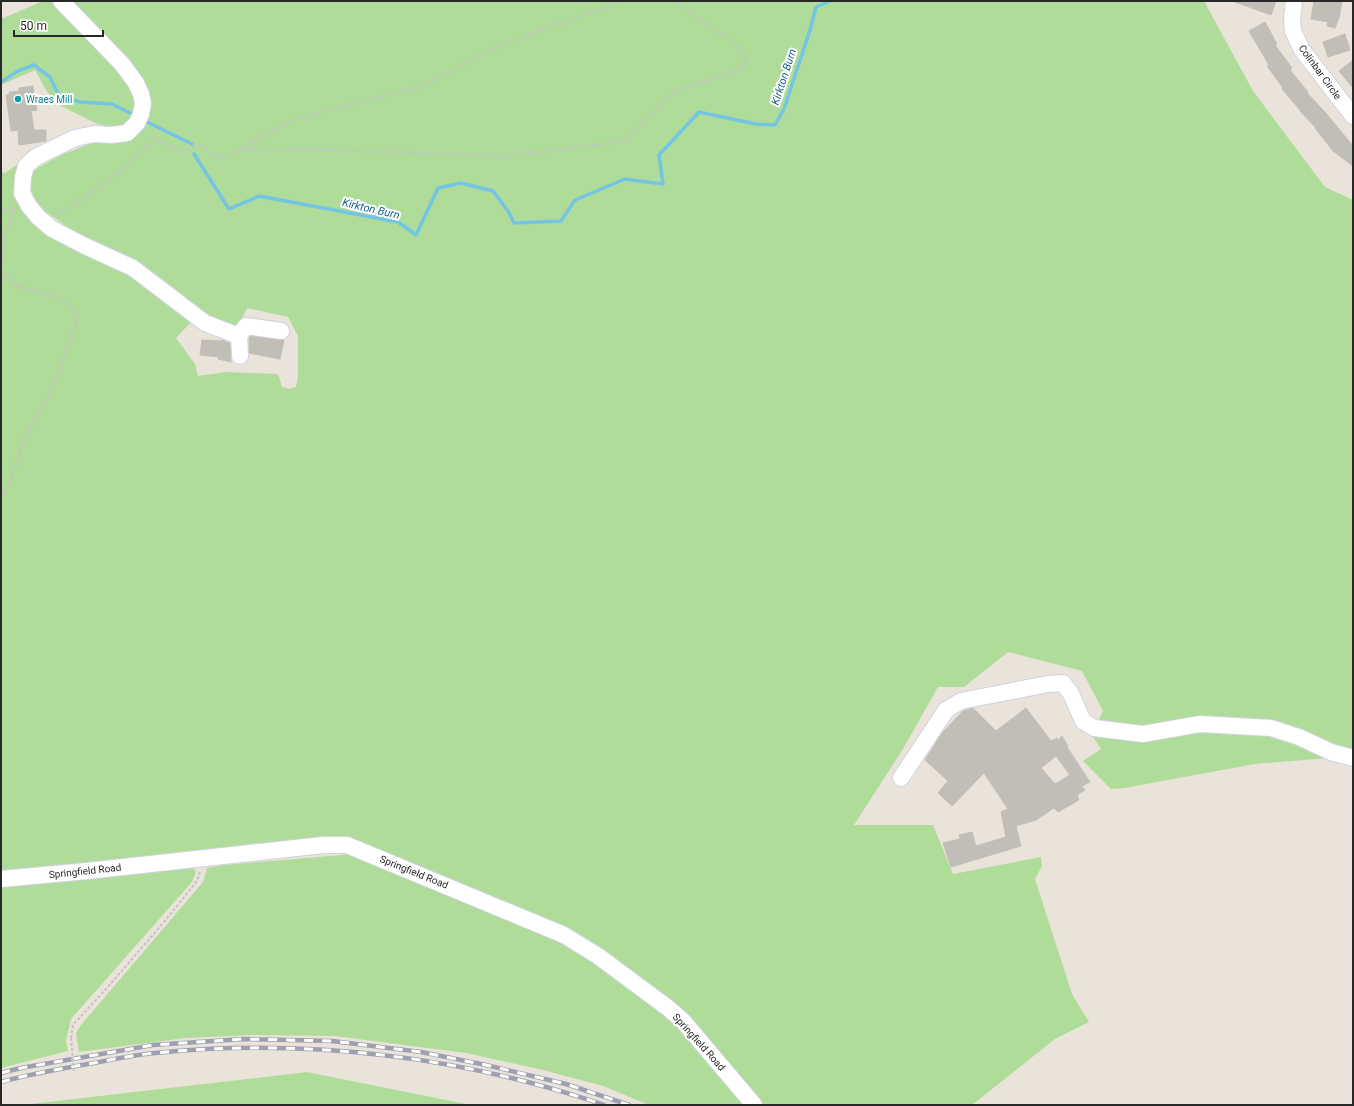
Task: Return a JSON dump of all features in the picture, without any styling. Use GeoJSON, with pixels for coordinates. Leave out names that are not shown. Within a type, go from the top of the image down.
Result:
{"type":"FeatureCollection","features":[{"type":"Feature","properties":{"kind":"street"},"geometry":{"type":"LineString","coordinates":[[61,1],[122,64],[136,83],[143,103],[139,119],[127,133],[111,135],[94,134],[75,138],[36,157],[26,166],[23,177],[22,193],[29,206],[52,229],[133,268],[204,323],[239,336]]}},
{"type":"Feature","properties":{"kind":"street","name":"Colinbar Circle"},"geometry":{"type":"LineString","coordinates":[[1294,1],[1292,20],[1293,31],[1302,50],[1353,116]]}},
{"type":"Feature","properties":{"kind":"street"},"geometry":{"type":"LineString","coordinates":[[240,356],[239,336],[246,326],[281,331]]}},
{"type":"Feature","properties":{"kind":"street"},"geometry":{"type":"LineString","coordinates":[[901,778],[946,710],[961,701],[1063,682],[1071,694],[1083,721],[1094,728],[1144,734],[1200,724],[1271,728],[1299,737],[1331,752],[1353,758]]}},
{"type":"Feature","properties":{"kind":"street","name":"Springfield Road"},"geometry":{"type":"LineString","coordinates":[[1,879],[323,845],[347,845],[564,935],[598,956],[684,1021],[754,1105]]}},
{"type":"Feature","properties":{"kind":"path"},"geometry":{"type":"LineString","coordinates":[[42,220],[66,210],[123,170],[156,139],[180,151],[202,145],[212,156],[232,154],[293,120],[425,85],[498,46],[622,1]]}},
{"type":"Feature","properties":{"kind":"path"},"geometry":{"type":"LineString","coordinates":[[242,149],[267,152],[302,149],[506,156],[625,141],[674,92],[741,70],[747,60],[731,40],[712,29],[675,1]]}},
{"type":"Feature","properties":{"kind":"path"},"geometry":{"type":"LineString","coordinates":[[1,497],[10,483],[26,436],[53,389],[75,328],[77,317],[71,307],[61,299],[50,294],[16,286],[6,277],[2,268],[5,235],[15,208]]}},
{"type":"Feature","properties":{"kind":"path"},"geometry":{"type":"LineString","coordinates":[[74,1073],[71,1038],[73,1025],[159,928],[197,881],[206,858]]}},
{"type":"Feature","properties":{"kind":"green space"},"geometry":{"type":"Polygon","coordinates":[[[43,1],[1204,1],[1253,91],[1325,187],[1353,200],[1353,756],[1255,764],[1124,788],[1111,789],[1083,761],[1101,749],[1092,735],[1103,711],[1082,671],[1008,652],[964,687],[938,687],[903,749],[854,825],[933,825],[953,874],[1041,857],[1042,866],[1035,879],[1072,994],[1089,1022],[1055,1039],[972,1105],[764,1105],[716,1048],[682,1011],[563,926],[414,867],[351,840],[1,870],[1,172],[5,173],[26,158],[16,174],[13,192],[36,225],[126,274],[193,320],[176,338],[195,364],[198,376],[227,372],[278,374],[282,387],[290,389],[296,387],[298,377],[298,336],[288,317],[247,308],[237,328],[197,315],[176,290],[136,260],[72,230],[36,205],[29,185],[32,171],[61,155],[97,141],[135,135],[98,124],[56,103],[46,90],[35,70],[1,85],[1,19],[43,1]]]}},
{"type":"Feature","properties":{"kind":"green space"},"geometry":{"type":"Polygon","coordinates":[[[353,854],[551,935],[576,950],[677,1022],[747,1105],[649,1105],[603,1086],[543,1070],[466,1053],[335,1036],[254,1035],[185,1038],[79,1052],[76,1033],[81,1025],[203,882],[207,868],[224,865],[353,854]]]}},
{"type":"Feature","properties":{"kind":"green space"},"geometry":{"type":"Polygon","coordinates":[[[192,867],[196,871],[192,882],[71,1019],[66,1041],[68,1051],[1,1068],[1,886],[192,867]]]}},
{"type":"Feature","properties":{"kind":"green space"},"geometry":{"type":"Polygon","coordinates":[[[307,1072],[471,1105],[22,1105],[307,1072]]]}},
{"type":"Feature","properties":{"kind":"building"},"geometry":{"type":"Polygon","coordinates":[[[1235,1],[1276,1],[1271,15],[1235,1]]]}},
{"type":"Feature","properties":{"kind":"building"},"geometry":{"type":"Polygon","coordinates":[[[1314,1],[1342,1],[1339,18],[1335,28],[1327,26],[1328,22],[1311,19],[1314,1]]]}},
{"type":"Feature","properties":{"kind":"building"},"geometry":{"type":"Polygon","coordinates":[[[1265,22],[1277,44],[1275,45],[1292,68],[1290,70],[1308,92],[1307,93],[1353,146],[1353,166],[1333,151],[1316,128],[1282,89],[1283,88],[1267,66],[1269,65],[1249,31],[1265,22]]]}},
{"type":"Feature","properties":{"kind":"building"},"geometry":{"type":"Polygon","coordinates":[[[1345,34],[1350,50],[1328,57],[1323,42],[1345,34]]]}},
{"type":"Feature","properties":{"kind":"building"},"geometry":{"type":"Polygon","coordinates":[[[1353,60],[1353,88],[1339,71],[1353,60]]]}},
{"type":"Feature","properties":{"kind":"building"},"geometry":{"type":"Polygon","coordinates":[[[33,86],[37,110],[31,111],[34,130],[46,130],[46,141],[19,145],[18,130],[11,131],[6,95],[9,95],[9,92],[19,91],[19,88],[33,86]]]}},
{"type":"Feature","properties":{"kind":"building"},"geometry":{"type":"Polygon","coordinates":[[[250,336],[284,340],[280,359],[249,353],[250,336]]]}},
{"type":"Feature","properties":{"kind":"building"},"geometry":{"type":"Polygon","coordinates":[[[202,340],[222,340],[230,343],[231,362],[218,359],[219,357],[200,355],[202,340]]]}},
{"type":"Feature","properties":{"kind":"building"},"geometry":{"type":"Polygon","coordinates":[[[973,708],[996,731],[1026,708],[1051,741],[1057,738],[1058,740],[1062,736],[1068,746],[1067,747],[1090,782],[1082,786],[1085,790],[1077,795],[1079,800],[1058,812],[1054,808],[1036,820],[1016,826],[1021,846],[951,867],[943,843],[960,839],[959,835],[972,832],[976,846],[1006,837],[1001,812],[1008,809],[984,773],[952,806],[938,793],[948,781],[925,760],[942,733],[963,711],[973,708]],[[1056,756],[1041,768],[1055,784],[1070,775],[1056,756]]]}},
{"type":"Feature","properties":{"kind":"waterway","name":"Kirkton Burn"},"geometry":{"type":"LineString","coordinates":[[194,154],[229,209],[259,196],[398,222],[416,235],[438,188],[461,183],[493,191],[508,211],[514,223],[561,221],[575,200],[625,179],[663,184],[659,155],[699,112],[756,124],[775,125],[784,109],[816,7],[830,1]]}},
{"type":"Feature","properties":{"kind":"waterway","name":"Kirkton Burn"},"geometry":{"type":"LineString","coordinates":[[1,82],[18,71],[34,65],[50,77],[59,96],[80,102],[112,104],[136,116]]}},
{"type":"Feature","properties":{"kind":"waterway","name":"Kirkton Burn"},"geometry":{"type":"LineString","coordinates":[[143,120],[192,144]]}},
{"type":"Feature","properties":{"kind":"railway"},"geometry":{"type":"LineString","coordinates":[[1,1073],[21,1068],[153,1045],[243,1039],[332,1041],[421,1052],[486,1065],[566,1084],[629,1105]]}},
{"type":"Feature","properties":{"kind":"railway"},"geometry":{"type":"LineString","coordinates":[[1,1082],[55,1070],[130,1056],[155,1053],[211,1049],[268,1048],[325,1050],[382,1055],[439,1063],[495,1074],[550,1088],[604,1105]]}},
{"type":"Feature","properties":{"kind":"place","name":"Wraes Mill"},"geometry":{"type":"Point","coordinates":[18,99]}}]}
